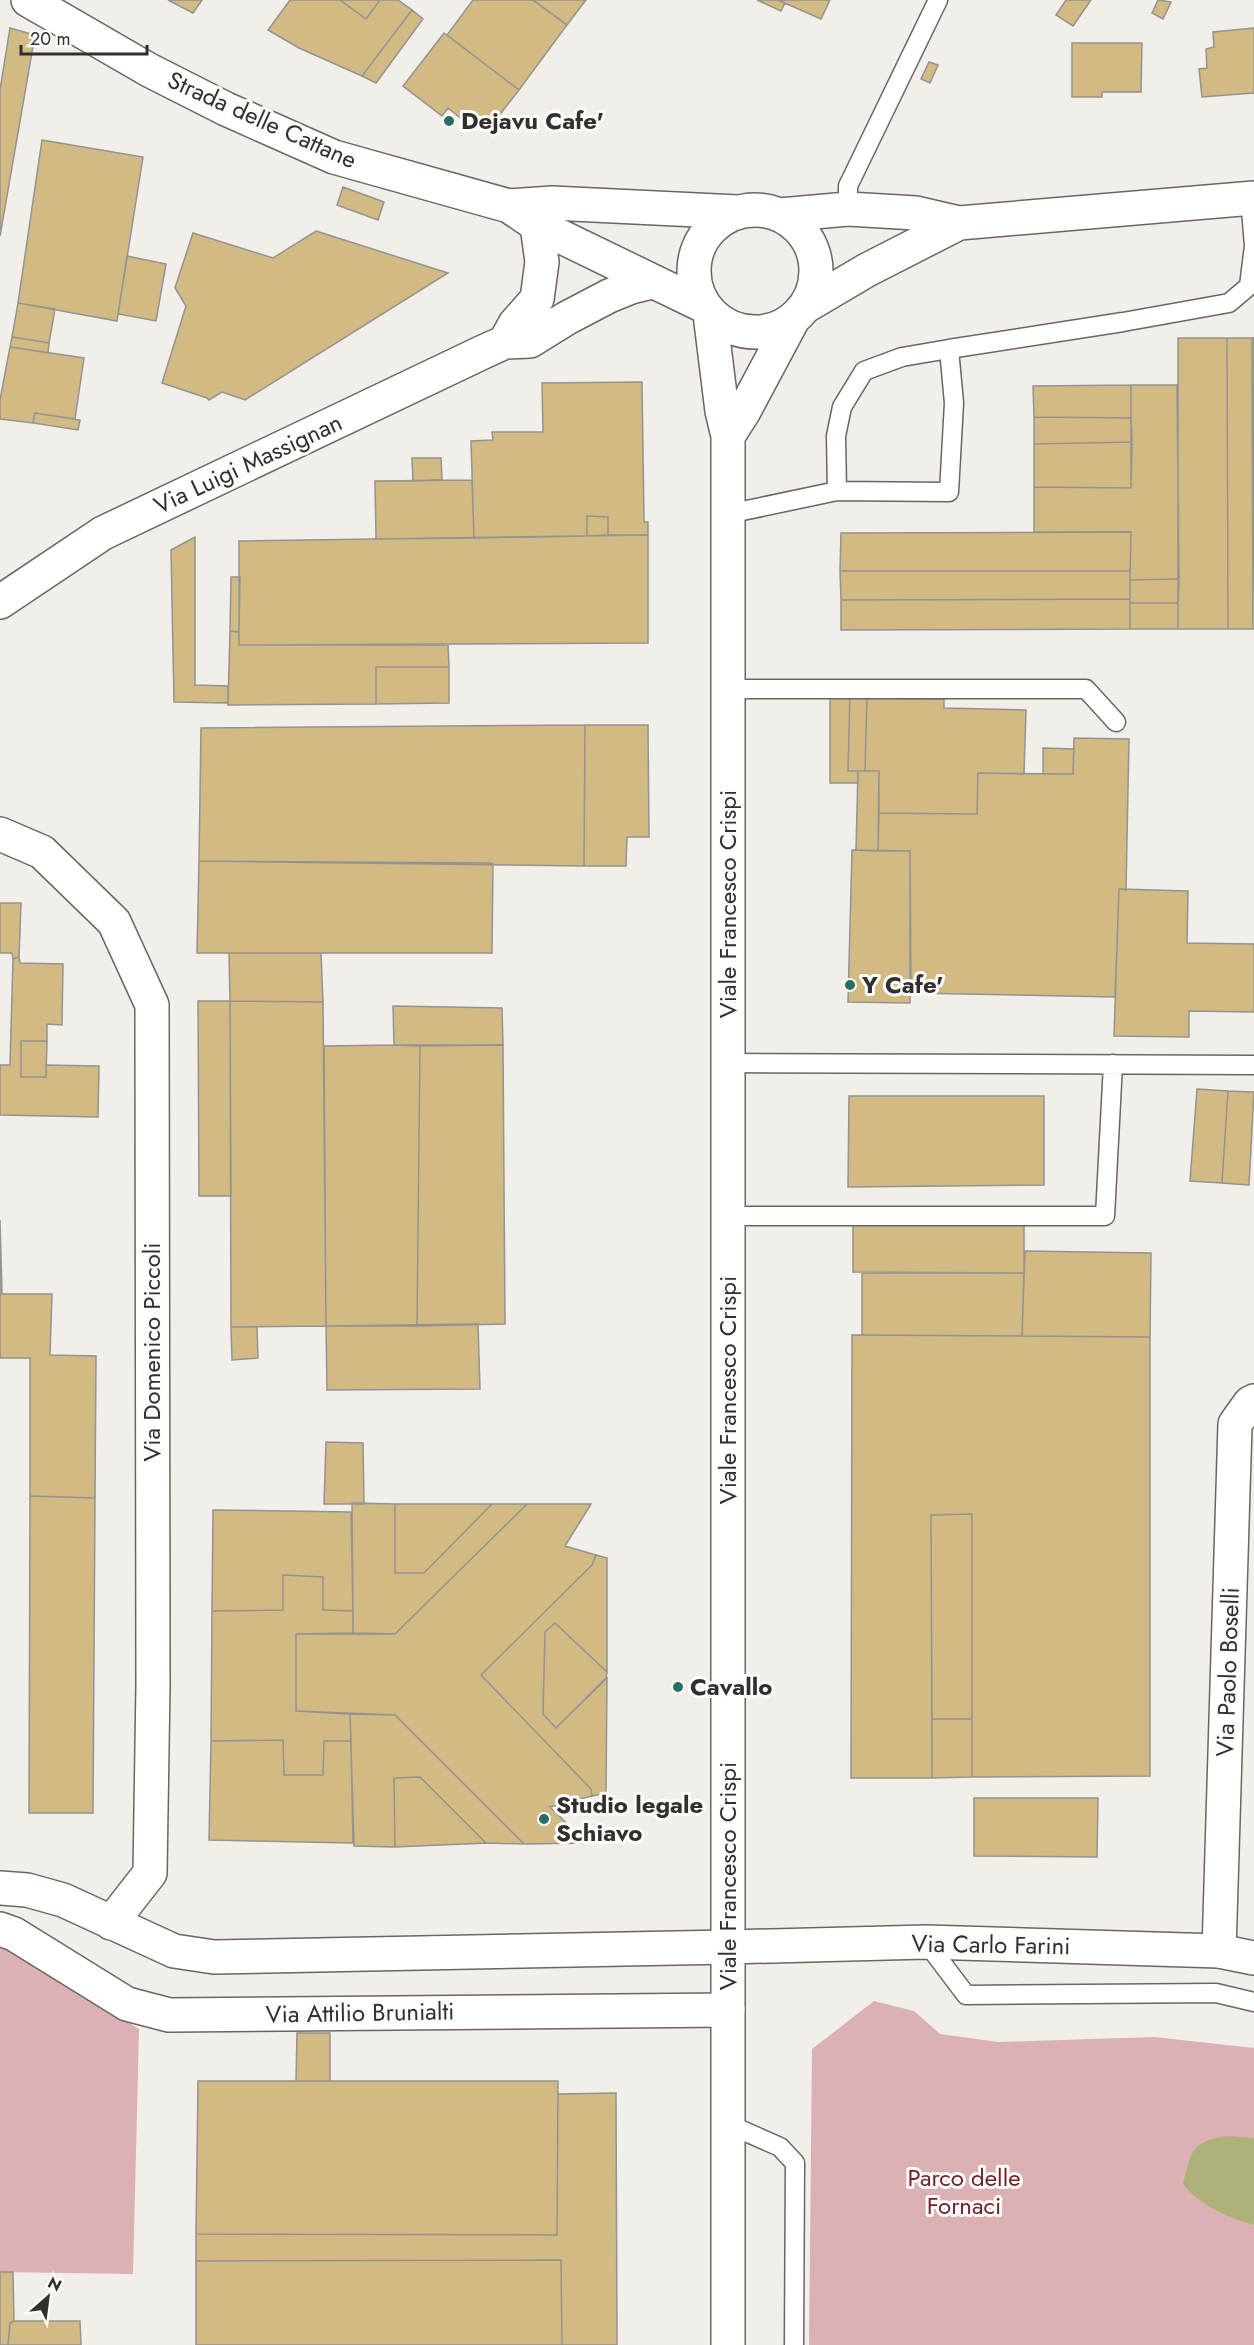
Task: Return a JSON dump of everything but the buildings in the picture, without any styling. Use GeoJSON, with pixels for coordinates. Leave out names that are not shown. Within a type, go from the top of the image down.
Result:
{"type":"FeatureCollection","features":[{"type":"Feature","properties":{"kind":"street","name":"Strada delle Cattane"},"geometry":{"type":"LineString","coordinates":[[36,2],[159,75],[226,109],[323,152],[509,206],[537,225],[707,310]]}},
{"type":"Feature","properties":{"kind":"street"},"geometry":{"type":"LineString","coordinates":[[780,215],[848,209],[916,213],[959,223],[1252,198]]}},
{"type":"Feature","properties":{"kind":"street","name":"Strada delle Cattane"},"geometry":{"type":"LineString","coordinates":[[509,206],[552,203],[738,212]]}},
{"type":"Feature","properties":{"kind":"street"},"geometry":{"type":"LineString","coordinates":[[728,436],[799,313],[816,278],[815,258],[808,240],[796,225],[780,215],[761,210],[738,212]]}},
{"type":"Feature","properties":{"kind":"street","name":"Viale Francesco Crispi"},"geometry":{"type":"LineString","coordinates":[[728,2345],[728,436],[722,411],[707,310],[694,284],[694,265],[699,246],[709,230],[724,218],[738,212]]}},
{"type":"Feature","properties":{"kind":"street"},"geometry":{"type":"LineString","coordinates":[[707,310],[730,328],[749,333],[768,332],[867,270],[959,223]]}},
{"type":"Feature","properties":{"kind":"street"},"geometry":{"type":"LineString","coordinates":[[505,342],[515,324],[537,299],[542,262],[537,225]]}},
{"type":"Feature","properties":{"kind":"street","name":"Via Luigi Massignan"},"geometry":{"type":"LineString","coordinates":[[0,602],[103,532],[505,342],[530,341],[609,296],[652,282]]}},
{"type":"Feature","properties":{"kind":"street","name":"Via Domenico Piccoli"},"geometry":{"type":"LineString","coordinates":[[0,834],[42,852],[114,922],[152,1005],[153,1685],[150,1873],[111,1923]]}},
{"type":"Feature","properties":{"kind":"street","name":"Via Paolo Boselli"},"geometry":{"type":"LineString","coordinates":[[1219,1951],[1235,1424],[1254,1401]]}},
{"type":"Feature","properties":{"kind":"street","name":"Via Attilio Brunialti"},"geometry":{"type":"LineString","coordinates":[[728,1947],[214,1957],[174,1951],[63,1900],[14,1889],[7,1931],[127,2004],[169,2015],[728,2010]]}},
{"type":"Feature","properties":{"kind":"street","name":"Via Carlo Farini"},"geometry":{"type":"LineString","coordinates":[[728,1947],[926,1942],[1219,1951],[1254,1958]]}},
{"type":"Feature","properties":{"kind":"lane"},"geometry":{"type":"LineString","coordinates":[[848,209],[848,186],[938,0]]}},
{"type":"Feature","properties":{"kind":"lane"},"geometry":{"type":"LineString","coordinates":[[837,491],[836,436],[842,407],[864,371],[902,357],[1229,303],[1249,286],[1254,246],[1252,198]]}},
{"type":"Feature","properties":{"kind":"lane"},"geometry":{"type":"LineString","coordinates":[[728,514],[837,491],[949,492],[954,403],[949,349]]}},
{"type":"Feature","properties":{"kind":"lane"},"geometry":{"type":"LineString","coordinates":[[728,689],[1086,689],[1116,722]]}},
{"type":"Feature","properties":{"kind":"lane"},"geometry":{"type":"LineString","coordinates":[[728,1063],[1254,1065]]}},
{"type":"Feature","properties":{"kind":"lane"},"geometry":{"type":"LineString","coordinates":[[728,1216],[1105,1216],[1113,1064]]}},
{"type":"Feature","properties":{"kind":"lane"},"geometry":{"type":"LineString","coordinates":[[926,1942],[966,1995],[1216,1993],[1254,2002]]}},
{"type":"Feature","properties":{"kind":"lane"},"geometry":{"type":"LineString","coordinates":[[728,2124],[780,2147],[795,2163],[794,2345]]}},
{"type":"Feature","properties":{"kind":"green space"},"geometry":{"type":"Polygon","coordinates":[[[0,1945],[139,2029],[133,2274],[0,2272],[0,1945]]]}},
{"type":"Feature","properties":{"kind":"green space","name":"Parco delle Fornaci"},"geometry":{"type":"Polygon","coordinates":[[[874,2001],[914,2011],[940,2034],[998,2042],[1154,2037],[1254,2048],[1254,2345],[809,2345],[812,2049],[874,2001]]]}},
{"type":"Feature","properties":{"kind":"shaded area"},"geometry":{"type":"Polygon","coordinates":[[[1227,2136],[1254,2138],[1254,2225],[1215,2210],[1197,2198],[1183,2184],[1194,2150],[1206,2141],[1227,2136]]]}},
{"type":"Feature","properties":{"kind":"place","name":"Dejavu Cafe'"},"geometry":{"type":"Point","coordinates":[449,121]}},
{"type":"Feature","properties":{"kind":"place","name":"Y Cafe'"},"geometry":{"type":"Point","coordinates":[850,985]}},
{"type":"Feature","properties":{"kind":"place","name":"Cavallo"},"geometry":{"type":"Point","coordinates":[678,1687]}},
{"type":"Feature","properties":{"kind":"place","name":"Studio legale Schiavo"},"geometry":{"type":"Point","coordinates":[544,1819]}}]}
